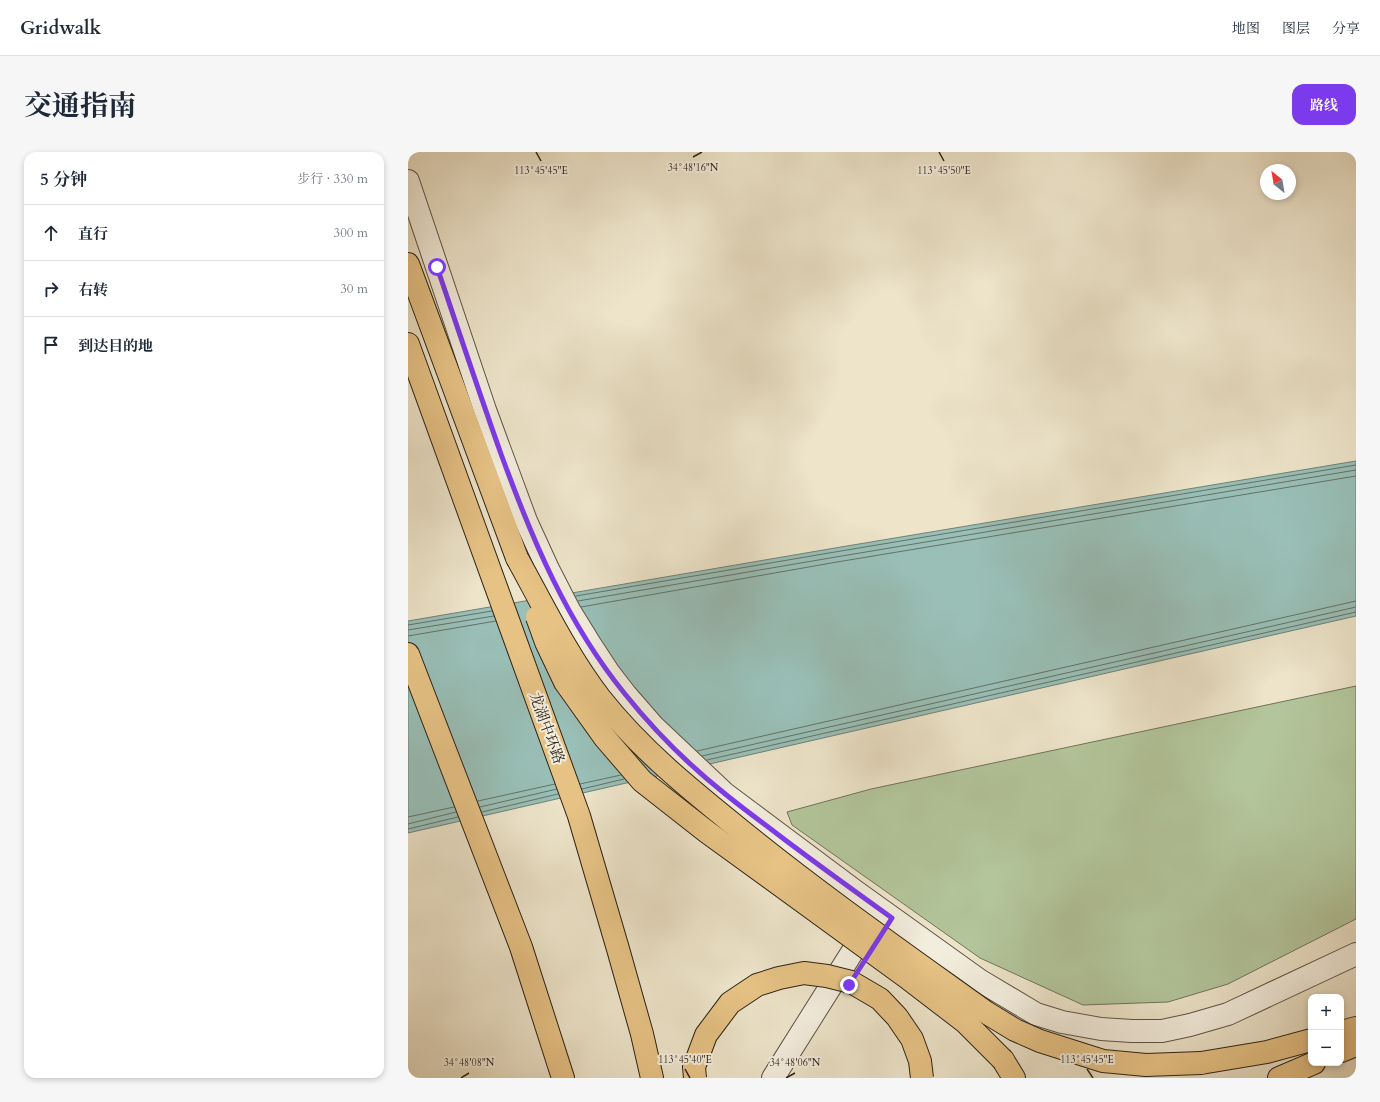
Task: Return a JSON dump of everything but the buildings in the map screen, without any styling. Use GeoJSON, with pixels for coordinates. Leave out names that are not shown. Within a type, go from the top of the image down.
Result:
{"type":"FeatureCollection","features":[{"type":"Feature","properties":{"kind":"main road"},"geometry":{"type":"LineString","coordinates":[[408,264],[450,374],[546,642],[565,682],[605,738],[630,769],[642,781],[707,832],[905,976],[965,1022],[1003,1060],[1014,1078]]}},
{"type":"Feature","properties":{"kind":"main road","name":"龙湖中环路"},"geometry":{"type":"LineString","coordinates":[[408,344],[579,816],[642,1034],[652,1078]]}},
{"type":"Feature","properties":{"kind":"main road"},"geometry":{"type":"LineString","coordinates":[[517,558],[573,659],[600,698],[639,742],[669,772],[793,872],[987,1014],[1015,1030],[1040,1041],[1103,1061],[1146,1065],[1201,1063],[1267,1052],[1308,1041]]}},
{"type":"Feature","properties":{"kind":"main road"},"geometry":{"type":"LineString","coordinates":[[408,654],[520,947],[562,1078]]}},
{"type":"Feature","properties":{"kind":"main road"},"geometry":{"type":"LineString","coordinates":[[695,1078],[694,1067],[706,1035],[730,1003],[757,985],[779,978],[804,973],[827,976],[851,982],[880,999],[897,1017],[912,1039],[920,1061],[922,1078]]}},
{"type":"Feature","properties":{"kind":"main road"},"geometry":{"type":"LineString","coordinates":[[1344,1031],[1356,1028]]}},
{"type":"Feature","properties":{"kind":"main road"},"geometry":{"type":"LineString","coordinates":[[1344,1050],[1356,1045]]}},
{"type":"Feature","properties":{"kind":"main road"},"geometry":{"type":"LineString","coordinates":[[1279,1078],[1308,1066]]}},
{"type":"Feature","properties":{"kind":"street"},"geometry":{"type":"LineString","coordinates":[[408,181],[485,410],[526,521],[569,610],[609,673],[626,696],[653,726],[724,793],[979,980],[1036,1014],[1062,1022],[1101,1029],[1132,1031],[1162,1031],[1190,1026],[1228,1014],[1356,954]]}},
{"type":"Feature","properties":{"kind":"street"},"geometry":{"type":"LineString","coordinates":[[773,1078],[886,913]]}},
{"type":"Feature","properties":{"kind":"street"},"geometry":{"type":"LineString","coordinates":[[789,1078],[886,913]]}},
{"type":"Feature","properties":{"kind":"green space"},"geometry":{"type":"Polygon","coordinates":[[[1356,686],[1356,919],[1228,984],[1168,1002],[1083,1005],[980,958],[792,825],[787,812],[871,789],[1356,686]]]}},
{"type":"Feature","properties":{"kind":"water"},"geometry":{"type":"Polygon","coordinates":[[[1356,461],[1356,616],[408,833],[408,621],[1356,461]]]}},
{"type":"Feature","properties":{"kind":"route"},"geometry":{"type":"LineString","coordinates":[[437,267],[485,410],[526,521],[569,610],[609,673],[626,696],[653,726],[724,793],[892,918],[849,985]]}}]}
